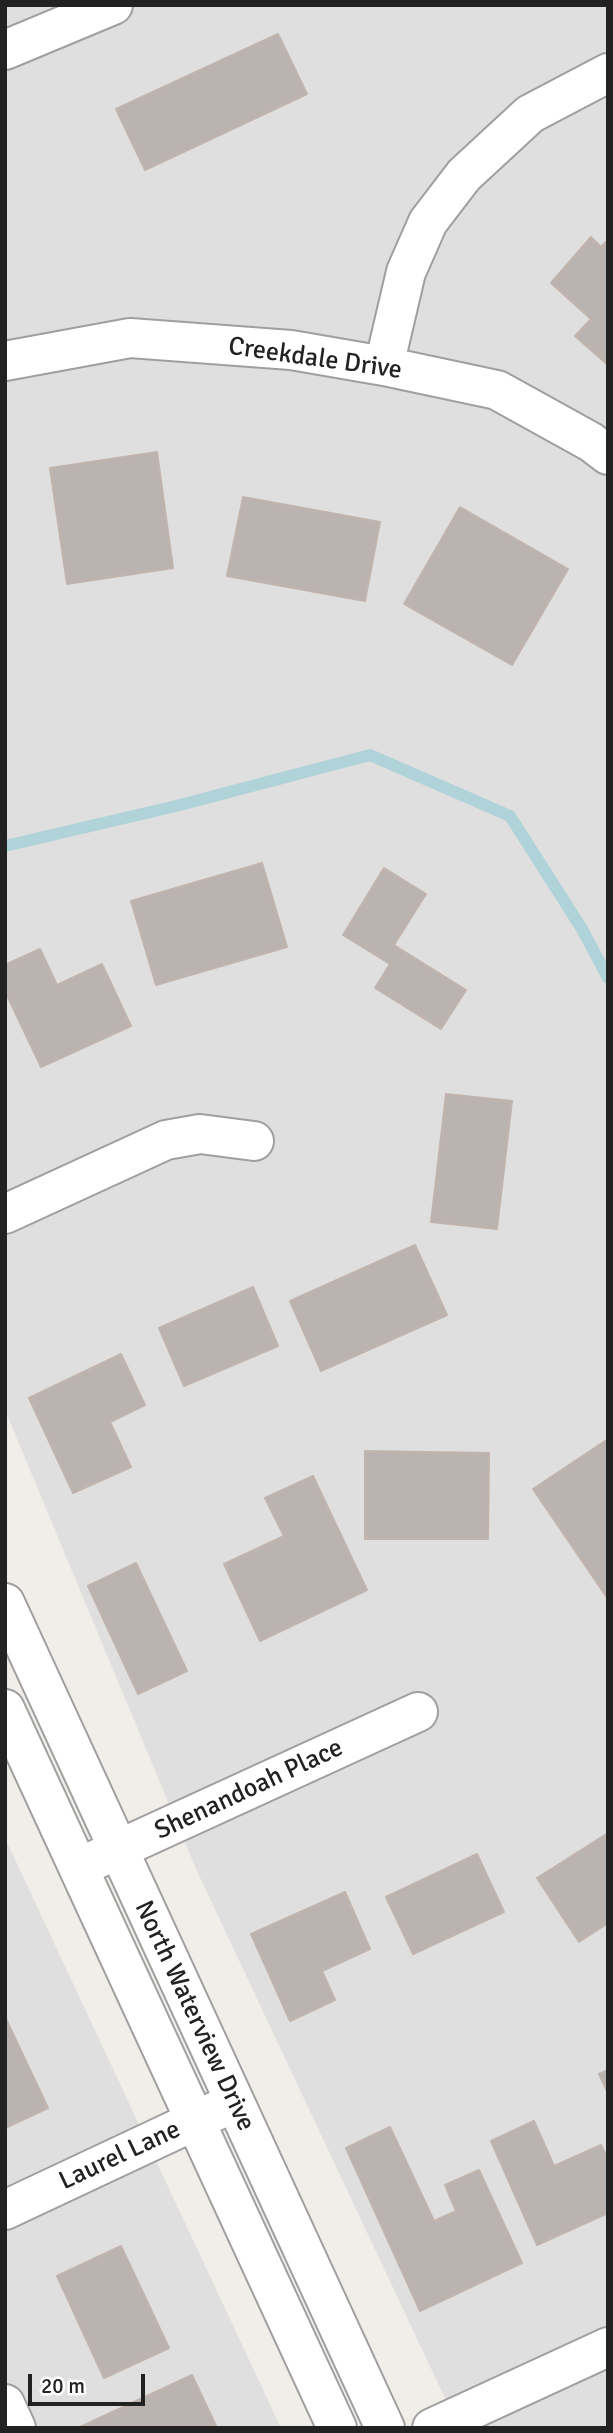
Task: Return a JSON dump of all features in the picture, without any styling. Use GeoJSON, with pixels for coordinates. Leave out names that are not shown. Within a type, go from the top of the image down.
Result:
{"type":"FeatureCollection","features":[{"type":"Feature","properties":{"kind":"street"},"geometry":{"type":"LineString","coordinates":[[5,50],[113,5]]}},
{"type":"Feature","properties":{"kind":"street"},"geometry":{"type":"LineString","coordinates":[[384,366],[406,272],[428,222],[464,175],[530,114],[608,72]]}},
{"type":"Feature","properties":{"kind":"street","name":"Creekdale Drive"},"geometry":{"type":"LineString","coordinates":[[5,361],[130,338],[290,351],[384,366],[497,390],[592,442],[608,455]]}},
{"type":"Feature","properties":{"kind":"street"},"geometry":{"type":"LineString","coordinates":[[5,1214],[166,1140],[200,1134],[254,1141]]}},
{"type":"Feature","properties":{"kind":"street","name":"North Waterview Drive"},"geometry":{"type":"LineString","coordinates":[[5,1603],[385,2428]]}},
{"type":"Feature","properties":{"kind":"street","name":"North Waterview Drive"},"geometry":{"type":"LineString","coordinates":[[5,1709],[337,2428]]}},
{"type":"Feature","properties":{"kind":"street","name":"Shenandoah Place"},"geometry":{"type":"LineString","coordinates":[[79,1868],[418,1713]]}},
{"type":"Feature","properties":{"kind":"street","name":"Laurel Lane"},"geometry":{"type":"LineString","coordinates":[[5,2210],[235,2102]]}},
{"type":"Feature","properties":{"kind":"street"},"geometry":{"type":"LineString","coordinates":[[432,2428],[608,2347]]}},
{"type":"Feature","properties":{"kind":"street"},"geometry":{"type":"LineString","coordinates":[[5,2404],[16,2428]]}},
{"type":"Feature","properties":{"kind":"shaded area"},"geometry":{"type":"Polygon","coordinates":[[[5,5],[608,5],[608,2428],[459,2428],[196,1869],[5,1410],[5,5]]]}},
{"type":"Feature","properties":{"kind":"shaded area"},"geometry":{"type":"Polygon","coordinates":[[[5,1838],[281,2428],[5,2428],[5,1838]]]}},
{"type":"Feature","properties":{"kind":"building"},"geometry":{"type":"Polygon","coordinates":[[[278,34],[307,94],[145,170],[116,109],[278,34]]]}},
{"type":"Feature","properties":{"kind":"building"},"geometry":{"type":"Polygon","coordinates":[[[591,237],[601,247],[608,240],[608,365],[575,336],[591,319],[551,283],[591,237]]]}},
{"type":"Feature","properties":{"kind":"building"},"geometry":{"type":"Polygon","coordinates":[[[157,452],[173,568],[67,584],[50,468],[157,452]]]}},
{"type":"Feature","properties":{"kind":"building"},"geometry":{"type":"Polygon","coordinates":[[[243,497],[380,522],[365,601],[227,576],[243,497]]]}},
{"type":"Feature","properties":{"kind":"building"},"geometry":{"type":"Polygon","coordinates":[[[460,507],[568,569],[512,665],[404,604],[460,507]]]}},
{"type":"Feature","properties":{"kind":"building"},"geometry":{"type":"Polygon","coordinates":[[[262,863],[287,947],[156,985],[131,901],[262,863]]]}},
{"type":"Feature","properties":{"kind":"building"},"geometry":{"type":"Polygon","coordinates":[[[384,868],[426,894],[394,945],[466,990],[441,1029],[375,988],[390,964],[343,935],[384,868]]]}},
{"type":"Feature","properties":{"kind":"building"},"geometry":{"type":"Polygon","coordinates":[[[40,949],[57,985],[102,964],[131,1026],[41,1067],[5,991],[5,965],[40,949]]]}},
{"type":"Feature","properties":{"kind":"building"},"geometry":{"type":"Polygon","coordinates":[[[446,1094],[512,1101],[497,1229],[431,1222],[446,1094]]]}},
{"type":"Feature","properties":{"kind":"building"},"geometry":{"type":"Polygon","coordinates":[[[415,1245],[447,1315],[321,1371],[290,1301],[415,1245]]]}},
{"type":"Feature","properties":{"kind":"building"},"geometry":{"type":"Polygon","coordinates":[[[253,1287],[278,1346],[184,1386],[159,1328],[253,1287]]]}},
{"type":"Feature","properties":{"kind":"building"},"geometry":{"type":"Polygon","coordinates":[[[121,1354],[145,1405],[110,1422],[131,1467],[73,1493],[29,1398],[121,1354]]]}},
{"type":"Feature","properties":{"kind":"building"},"geometry":{"type":"Polygon","coordinates":[[[608,1439],[608,1599],[533,1489],[608,1439]]]}},
{"type":"Feature","properties":{"kind":"building"},"geometry":{"type":"Polygon","coordinates":[[[365,1451],[489,1453],[488,1539],[365,1539],[365,1451]]]}},
{"type":"Feature","properties":{"kind":"building"},"geometry":{"type":"Polygon","coordinates":[[[313,1476],[367,1590],[260,1641],[224,1564],[284,1536],[265,1498],[313,1476]]]}},
{"type":"Feature","properties":{"kind":"building"},"geometry":{"type":"Polygon","coordinates":[[[136,1563],[187,1671],[138,1694],[88,1586],[136,1563]]]}},
{"type":"Feature","properties":{"kind":"building"},"geometry":{"type":"Polygon","coordinates":[[[608,1833],[608,1923],[579,1942],[537,1878],[608,1833]]]}},
{"type":"Feature","properties":{"kind":"building"},"geometry":{"type":"Polygon","coordinates":[[[477,1854],[504,1912],[413,1954],[386,1897],[477,1854]]]}},
{"type":"Feature","properties":{"kind":"building"},"geometry":{"type":"Polygon","coordinates":[[[345,1892],[370,1949],[322,1971],[335,2000],[290,2021],[251,1934],[345,1892]]]}},
{"type":"Feature","properties":{"kind":"building"},"geometry":{"type":"Polygon","coordinates":[[[5,2017],[48,2108],[5,2128],[5,2017]]]}},
{"type":"Feature","properties":{"kind":"building"},"geometry":{"type":"Polygon","coordinates":[[[608,2070],[608,2093],[599,2074],[608,2070]]]}},
{"type":"Feature","properties":{"kind":"building"},"geometry":{"type":"Polygon","coordinates":[[[534,2121],[554,2166],[601,2145],[608,2159],[608,2213],[537,2245],[491,2141],[534,2121]]]}},
{"type":"Feature","properties":{"kind":"building"},"geometry":{"type":"Polygon","coordinates":[[[390,2127],[434,2221],[456,2211],[445,2185],[479,2170],[522,2263],[420,2311],[346,2148],[390,2127]]]}},
{"type":"Feature","properties":{"kind":"building"},"geometry":{"type":"Polygon","coordinates":[[[121,2246],[169,2348],[104,2378],[57,2276],[121,2246]]]}},
{"type":"Feature","properties":{"kind":"building"},"geometry":{"type":"Polygon","coordinates":[[[192,2375],[217,2428],[78,2428],[192,2375]]]}},
{"type":"Feature","properties":{"kind":"waterway"},"geometry":{"type":"LineString","coordinates":[[5,846],[176,806],[370,755],[510,816],[582,929],[608,978]]}}]}
